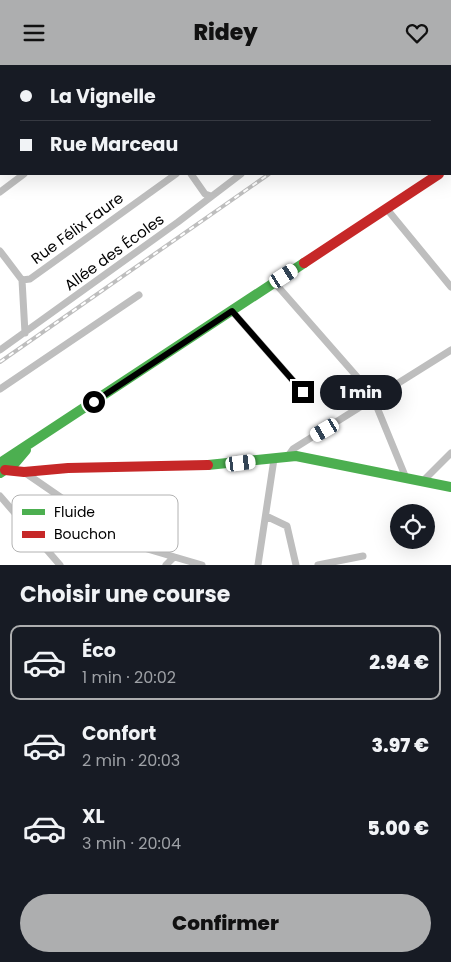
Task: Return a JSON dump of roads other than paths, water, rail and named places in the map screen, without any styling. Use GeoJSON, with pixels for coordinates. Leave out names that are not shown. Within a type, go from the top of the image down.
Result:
{"type":"FeatureCollection","features":[{"type":"Feature","properties":{"kind":"main road"},"geometry":{"type":"LineString","coordinates":[[13,466],[30,445],[437,175]]}},
{"type":"Feature","properties":{"kind":"main road"},"geometry":{"type":"LineString","coordinates":[[13,466],[201,466],[288,457],[328,461],[451,487]]}},
{"type":"Feature","properties":{"kind":"street"},"geometry":{"type":"LineString","coordinates":[[0,192],[23,175]]}},
{"type":"Feature","properties":{"kind":"street","name":"Rue Félix Faure"},"geometry":{"type":"LineString","coordinates":[[0,251],[22,280],[30,279],[175,175]]}},
{"type":"Feature","properties":{"kind":"street"},"geometry":{"type":"LineString","coordinates":[[192,175],[205,194],[212,196]]}},
{"type":"Feature","properties":{"kind":"street","name":"Allée des Écoles"},"geometry":{"type":"LineString","coordinates":[[0,350],[26,333],[240,175]]}},
{"type":"Feature","properties":{"kind":"street"},"geometry":{"type":"LineString","coordinates":[[386,208],[451,287]]}},
{"type":"Feature","properties":{"kind":"street"},"geometry":{"type":"LineString","coordinates":[[22,280],[26,333]]}},
{"type":"Feature","properties":{"kind":"street"},"geometry":{"type":"LineString","coordinates":[[274,282],[374,400],[406,478]]}},
{"type":"Feature","properties":{"kind":"street"},"geometry":{"type":"LineString","coordinates":[[0,389],[139,295]]}},
{"type":"Feature","properties":{"kind":"street"},"geometry":{"type":"LineString","coordinates":[[232,311],[303,392]]}},
{"type":"Feature","properties":{"kind":"street"},"geometry":{"type":"LineString","coordinates":[[288,457],[293,449],[451,351]]}},
{"type":"Feature","properties":{"kind":"street"},"geometry":{"type":"LineString","coordinates":[[423,481],[451,453]]}},
{"type":"Feature","properties":{"kind":"street"},"geometry":{"type":"LineString","coordinates":[[258,565],[274,459]]}},
{"type":"Feature","properties":{"kind":"street"},"geometry":{"type":"LineString","coordinates":[[13,466],[56,495]]}},
{"type":"Feature","properties":{"kind":"street"},"geometry":{"type":"LineString","coordinates":[[0,496],[12,510]]}},
{"type":"Feature","properties":{"kind":"street"},"geometry":{"type":"LineString","coordinates":[[266,516],[286,526],[296,565]]}},
{"type":"Feature","properties":{"kind":"street"},"geometry":{"type":"LineString","coordinates":[[49,552],[60,565]]}},
{"type":"Feature","properties":{"kind":"street"},"geometry":{"type":"LineString","coordinates":[[157,552],[202,565]]}},
{"type":"Feature","properties":{"kind":"street"},"geometry":{"type":"LineString","coordinates":[[318,565],[364,556]]}},
{"type":"Feature","properties":{"kind":"street"},"geometry":{"type":"LineString","coordinates":[[166,565],[174,557]]}},
{"type":"Feature","properties":{"kind":"railway"},"geometry":{"type":"LineString","coordinates":[[0,362],[268,175]]}}]}
